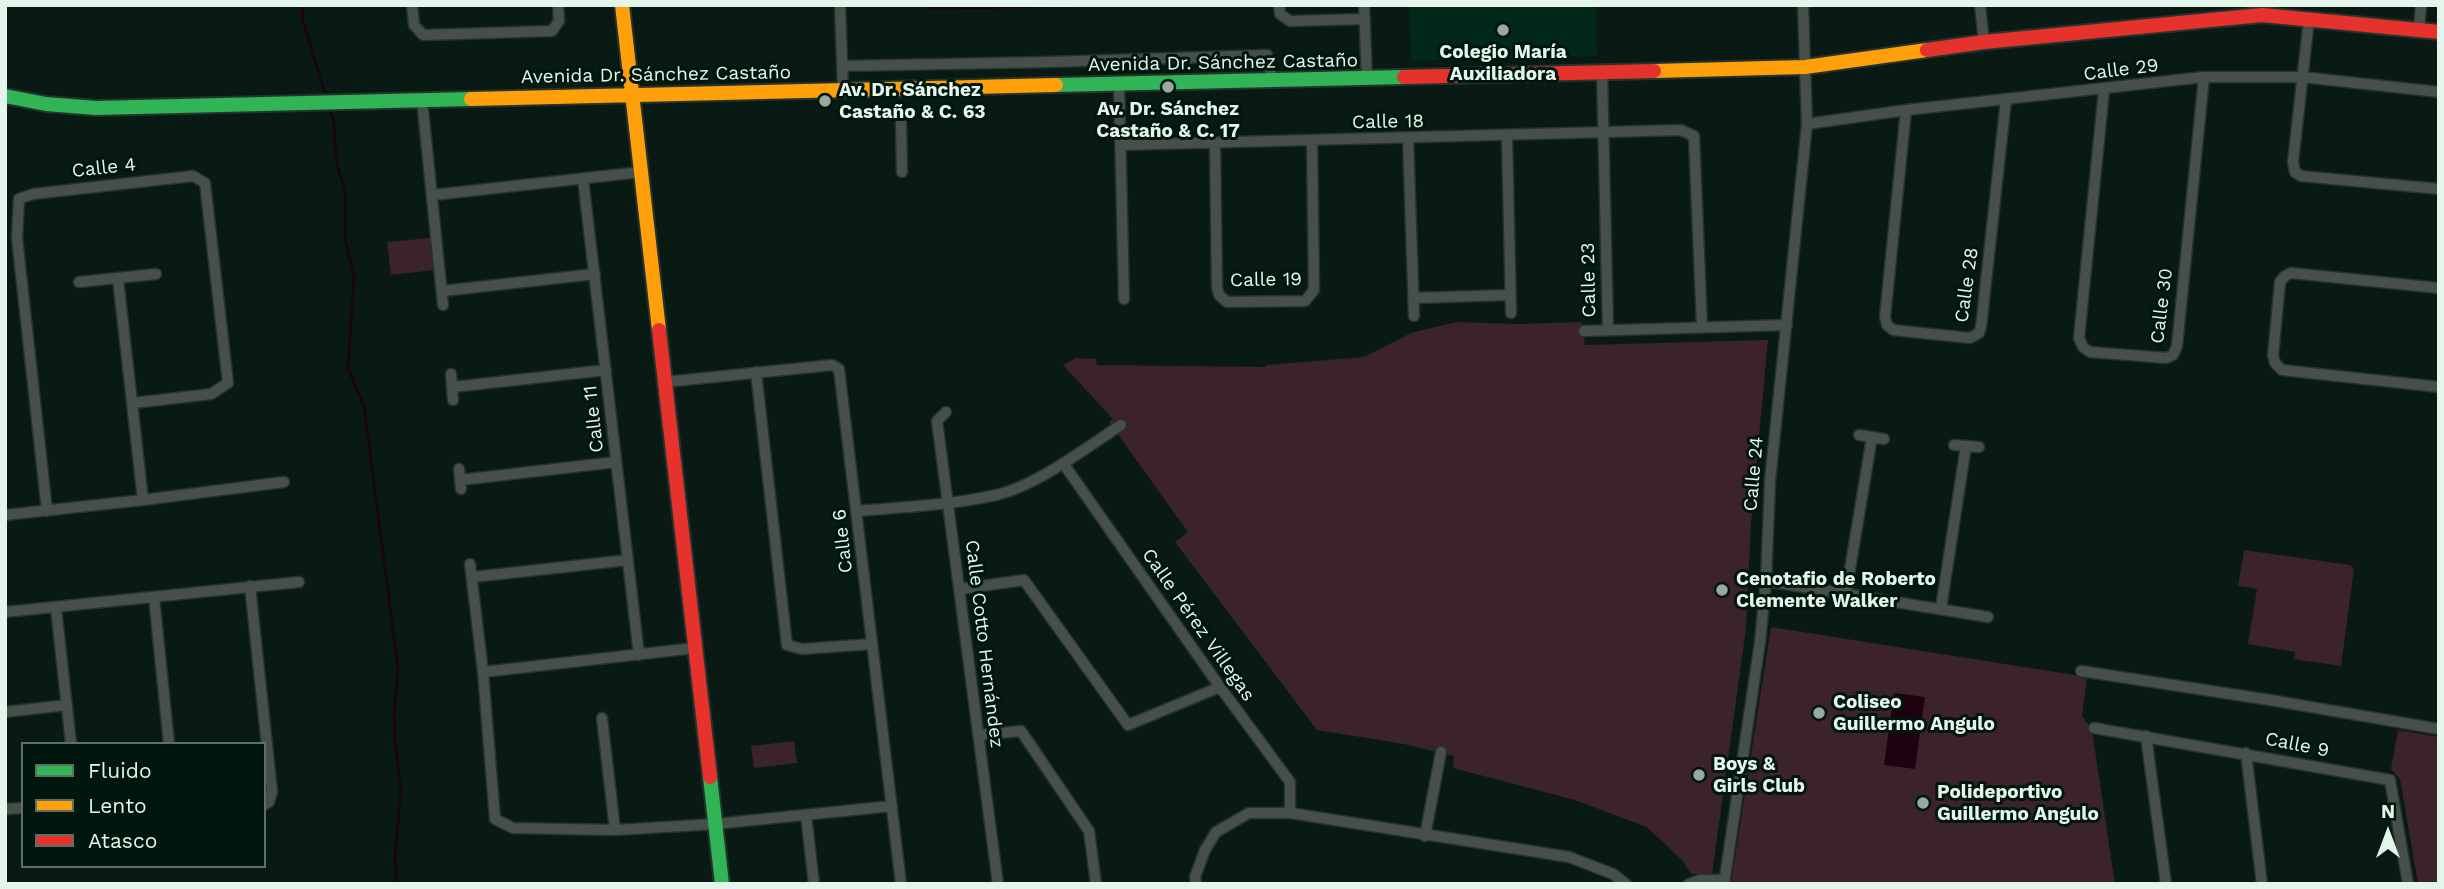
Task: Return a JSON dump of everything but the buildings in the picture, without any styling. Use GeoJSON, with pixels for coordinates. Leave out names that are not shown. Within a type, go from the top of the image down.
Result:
{"type":"FeatureCollection","features":[{"type":"Feature","properties":{"kind":"street"},"geometry":{"type":"LineString","coordinates":[[412,5],[414,25],[423,35],[552,31],[559,21],[558,5]]}},
{"type":"Feature","properties":{"kind":"street"},"geometry":{"type":"LineString","coordinates":[[622,5],[722,884]]}},
{"type":"Feature","properties":{"kind":"street"},"geometry":{"type":"LineString","coordinates":[[840,5],[842,90]]}},
{"type":"Feature","properties":{"kind":"street"},"geometry":{"type":"LineString","coordinates":[[1279,5],[1280,14],[1290,21],[1365,19]]}},
{"type":"Feature","properties":{"kind":"street"},"geometry":{"type":"LineString","coordinates":[[1364,5],[1367,79]]}},
{"type":"Feature","properties":{"kind":"street","name":"Calle 24"},"geometry":{"type":"LineString","coordinates":[[1724,882],[1748,734],[1766,581],[1770,481],[1807,124],[1803,5]]}},
{"type":"Feature","properties":{"kind":"street"},"geometry":{"type":"LineString","coordinates":[[1980,5],[1983,42]]}},
{"type":"Feature","properties":{"kind":"street"},"geometry":{"type":"LineString","coordinates":[[2419,31],[2421,5]]}},
{"type":"Feature","properties":{"kind":"street","name":"Avenida Dr. Sánchez Castaño"},"geometry":{"type":"LineString","coordinates":[[5,96],[46,104],[96,108],[1367,79],[1805,66],[1983,42],[2262,15],[2439,32]]}},
{"type":"Feature","properties":{"kind":"street"},"geometry":{"type":"LineString","coordinates":[[2309,19],[2293,162],[2295,172],[2301,176],[2439,189]]}},
{"type":"Feature","properties":{"kind":"street"},"geometry":{"type":"LineString","coordinates":[[842,66],[1267,55],[1272,81]]}},
{"type":"Feature","properties":{"kind":"street","name":"Calle 23"},"geometry":{"type":"LineString","coordinates":[[1601,72],[1608,329],[1787,325]]}},
{"type":"Feature","properties":{"kind":"street","name":"Calle 29"},"geometry":{"type":"LineString","coordinates":[[1807,124],[1906,110],[2204,78],[2302,78],[2439,92]]}},
{"type":"Feature","properties":{"kind":"street","name":"Calle 30"},"geometry":{"type":"LineString","coordinates":[[2104,90],[2079,338],[2083,347],[2090,352],[2166,358],[2173,355],[2177,346],[2204,78]]}},
{"type":"Feature","properties":{"kind":"street"},"geometry":{"type":"LineString","coordinates":[[1119,84],[1124,299]]}},
{"type":"Feature","properties":{"kind":"street"},"geometry":{"type":"LineString","coordinates":[[422,100],[443,304]]}},
{"type":"Feature","properties":{"kind":"street","name":"Calle 28"},"geometry":{"type":"LineString","coordinates":[[1906,110],[1885,317],[1887,325],[1893,330],[1970,338],[1979,332],[1981,327],[2006,100]]}},
{"type":"Feature","properties":{"kind":"street"},"geometry":{"type":"LineString","coordinates":[[901,123],[902,172]]}},
{"type":"Feature","properties":{"kind":"street","name":"Calle 18"},"geometry":{"type":"LineString","coordinates":[[1121,145],[1681,130],[1694,136],[1702,326]]}},
{"type":"Feature","properties":{"kind":"street"},"geometry":{"type":"LineString","coordinates":[[1507,136],[1511,313]]}},
{"type":"Feature","properties":{"kind":"street"},"geometry":{"type":"LineString","coordinates":[[1408,138],[1414,316]]}},
{"type":"Feature","properties":{"kind":"street","name":"Calle 19"},"geometry":{"type":"LineString","coordinates":[[1215,144],[1219,295],[1227,302],[1305,301],[1314,290],[1312,141]]}},
{"type":"Feature","properties":{"kind":"street"},"geometry":{"type":"LineString","coordinates":[[433,195],[641,172]]}},
{"type":"Feature","properties":{"kind":"street","name":"Calle 4"},"geometry":{"type":"LineString","coordinates":[[47,511],[17,238],[19,200],[33,194],[193,176],[205,183],[228,383],[211,394],[134,403]]}},
{"type":"Feature","properties":{"kind":"street","name":"Calle 11"},"geometry":{"type":"LineString","coordinates":[[583,179],[639,654]]}},
{"type":"Feature","properties":{"kind":"street"},"geometry":{"type":"LineString","coordinates":[[2439,288],[2291,272],[2280,282],[2273,356],[2281,370],[2439,387]]}},
{"type":"Feature","properties":{"kind":"street"},"geometry":{"type":"LineString","coordinates":[[79,282],[156,274]]}},
{"type":"Feature","properties":{"kind":"street"},"geometry":{"type":"LineString","coordinates":[[442,291],[595,274]]}},
{"type":"Feature","properties":{"kind":"street"},"geometry":{"type":"LineString","coordinates":[[118,279],[144,500]]}},
{"type":"Feature","properties":{"kind":"street"},"geometry":{"type":"LineString","coordinates":[[1413,298],[1510,289]]}},
{"type":"Feature","properties":{"kind":"street"},"geometry":{"type":"LineString","coordinates":[[1584,331],[1608,329]]}},
{"type":"Feature","properties":{"kind":"street","name":"Calle 6"},"geometry":{"type":"LineString","coordinates":[[665,382],[832,365],[839,369],[901,884]]}},
{"type":"Feature","properties":{"kind":"street"},"geometry":{"type":"LineString","coordinates":[[453,387],[606,370]]}},
{"type":"Feature","properties":{"kind":"street"},"geometry":{"type":"LineString","coordinates":[[756,372],[787,645],[802,649],[872,644]]}},
{"type":"Feature","properties":{"kind":"street"},"geometry":{"type":"LineString","coordinates":[[451,374],[453,400]]}},
{"type":"Feature","properties":{"kind":"street","name":"Calle Cotto Hernández"},"geometry":{"type":"LineString","coordinates":[[946,412],[937,421],[998,884]]}},
{"type":"Feature","properties":{"kind":"street"},"geometry":{"type":"LineString","coordinates":[[858,511],[997,495],[1063,463],[1121,425]]}},
{"type":"Feature","properties":{"kind":"street"},"geometry":{"type":"LineString","coordinates":[[1859,435],[1884,439]]}},
{"type":"Feature","properties":{"kind":"street"},"geometry":{"type":"LineString","coordinates":[[1846,593],[1871,437]]}},
{"type":"Feature","properties":{"kind":"street"},"geometry":{"type":"LineString","coordinates":[[1954,445],[1979,447]]}},
{"type":"Feature","properties":{"kind":"street"},"geometry":{"type":"LineString","coordinates":[[1941,608],[1966,446]]}},
{"type":"Feature","properties":{"kind":"street"},"geometry":{"type":"LineString","coordinates":[[460,479],[616,462]]}},
{"type":"Feature","properties":{"kind":"street","name":"Calle Pérez Villegas"},"geometry":{"type":"LineString","coordinates":[[1063,463],[1290,782],[1290,813]]}},
{"type":"Feature","properties":{"kind":"street"},"geometry":{"type":"LineString","coordinates":[[5,515],[284,482]]}},
{"type":"Feature","properties":{"kind":"street"},"geometry":{"type":"LineString","coordinates":[[473,577],[628,560]]}},
{"type":"Feature","properties":{"kind":"street"},"geometry":{"type":"LineString","coordinates":[[470,564],[483,672],[495,819],[513,828],[615,830],[715,824],[892,806]]}},
{"type":"Feature","properties":{"kind":"street"},"geometry":{"type":"LineString","coordinates":[[960,589],[1024,579],[1128,725],[1220,687]]}},
{"type":"Feature","properties":{"kind":"street"},"geometry":{"type":"LineString","coordinates":[[1766,581],[1989,617]]}},
{"type":"Feature","properties":{"kind":"street"},"geometry":{"type":"LineString","coordinates":[[5,612],[299,582]]}},
{"type":"Feature","properties":{"kind":"street"},"geometry":{"type":"LineString","coordinates":[[250,586],[272,792],[266,804]]}},
{"type":"Feature","properties":{"kind":"street"},"geometry":{"type":"LineString","coordinates":[[154,597],[169,742]]}},
{"type":"Feature","properties":{"kind":"street"},"geometry":{"type":"LineString","coordinates":[[56,608],[71,742]]}},
{"type":"Feature","properties":{"kind":"street"},"geometry":{"type":"LineString","coordinates":[[483,672],[695,648]]}},
{"type":"Feature","properties":{"kind":"street"},"geometry":{"type":"LineString","coordinates":[[2081,671],[2439,729]]}},
{"type":"Feature","properties":{"kind":"street"},"geometry":{"type":"LineString","coordinates":[[5,712],[67,705]]}},
{"type":"Feature","properties":{"kind":"street"},"geometry":{"type":"LineString","coordinates":[[602,718],[615,830]]}},
{"type":"Feature","properties":{"kind":"street","name":"Calle 9"},"geometry":{"type":"LineString","coordinates":[[2094,728],[2389,780],[2408,884]]}},
{"type":"Feature","properties":{"kind":"street"},"geometry":{"type":"LineString","coordinates":[[979,735],[1021,731],[1089,831],[1096,884]]}},
{"type":"Feature","properties":{"kind":"street"},"geometry":{"type":"LineString","coordinates":[[2146,736],[2166,884]]}},
{"type":"Feature","properties":{"kind":"street"},"geometry":{"type":"LineString","coordinates":[[1425,836],[1441,752]]}},
{"type":"Feature","properties":{"kind":"street"},"geometry":{"type":"LineString","coordinates":[[2246,753],[2262,884]]}},
{"type":"Feature","properties":{"kind":"street"},"geometry":{"type":"LineString","coordinates":[[1196,884],[1195,877],[1205,850],[1216,832],[1248,813],[1290,813],[1569,858],[1613,874],[1626,884]]}},
{"type":"Feature","properties":{"kind":"street"},"geometry":{"type":"LineString","coordinates":[[806,815],[814,884]]}},
{"type":"Feature","properties":{"kind":"street"},"geometry":{"type":"LineString","coordinates":[[1607,884],[1613,874]]}},
{"type":"Feature","properties":{"kind":"street"},"geometry":{"type":"LineString","coordinates":[[1689,884],[1700,880],[1724,882]]}},
{"type":"Feature","properties":{"kind":"shaded area"},"geometry":{"type":"Polygon","coordinates":[[[922,5],[1173,5],[932,10],[922,5]]]}},
{"type":"Feature","properties":{"kind":"shaded area","name":"Colegio María Auxiliadora"},"geometry":{"type":"Polygon","coordinates":[[[1409,5],[1596,5],[1597,56],[1411,61],[1409,5]]]}},
{"type":"Feature","properties":{"kind":"shaded area"},"geometry":{"type":"Polygon","coordinates":[[[430,238],[434,270],[391,275],[387,242],[430,238]]]}},
{"type":"Feature","properties":{"kind":"shaded area"},"geometry":{"type":"Polygon","coordinates":[[[1456,322],[1582,322],[1585,345],[1768,340],[1751,523],[1746,629],[1712,874],[1691,874],[1683,861],[1647,827],[1575,800],[1453,768],[1454,756],[1404,744],[1317,730],[1175,542],[1188,532],[1109,422],[1113,419],[1063,365],[1076,358],[1096,359],[1097,365],[1265,367],[1364,357],[1411,333],[1456,322]]]}},
{"type":"Feature","properties":{"kind":"shaded area"},"geometry":{"type":"Polygon","coordinates":[[[2244,550],[2350,565],[2354,569],[2341,666],[2294,659],[2295,652],[2248,644],[2257,589],[2238,586],[2244,550]]]}},
{"type":"Feature","properties":{"kind":"shaded area","name":"Polideportivo Guillermo Angulo"},"geometry":{"type":"Polygon","coordinates":[[[1771,627],[2087,677],[2082,716],[2092,730],[2115,884],[1731,884],[1771,627]]]}},
{"type":"Feature","properties":{"kind":"shaded area"},"geometry":{"type":"Polygon","coordinates":[[[1894,693],[1925,697],[1915,769],[1884,765],[1894,693]]]}},
{"type":"Feature","properties":{"kind":"shaded area"},"geometry":{"type":"Polygon","coordinates":[[[2398,730],[2439,737],[2439,884],[2418,884],[2400,779],[2391,769],[2398,730]]]}},
{"type":"Feature","properties":{"kind":"shaded area"},"geometry":{"type":"Polygon","coordinates":[[[794,741],[797,763],[754,768],[751,746],[794,741]]]}},
{"type":"Feature","properties":{"kind":"waterway"},"geometry":{"type":"LineString","coordinates":[[302,5],[303,21],[326,96]]}},
{"type":"Feature","properties":{"kind":"waterway"},"geometry":{"type":"LineString","coordinates":[[330,109],[334,122],[336,161],[345,191],[345,240],[354,274],[348,368],[364,406],[398,669],[394,715],[401,790],[395,857],[397,884]]}},
{"type":"Feature","properties":{"kind":"traffic: fast"},"geometry":{"type":"LineString","coordinates":[[1056,85],[1404,77]]}},
{"type":"Feature","properties":{"kind":"traffic: fast"},"geometry":{"type":"LineString","coordinates":[[5,96],[46,104],[96,108],[471,99]]}},
{"type":"Feature","properties":{"kind":"traffic: fast"},"geometry":{"type":"LineString","coordinates":[[710,777],[722,884]]}},
{"type":"Feature","properties":{"kind":"traffic: slow"},"geometry":{"type":"LineString","coordinates":[[622,5],[659,330]]}},
{"type":"Feature","properties":{"kind":"traffic: slow"},"geometry":{"type":"LineString","coordinates":[[1654,71],[1805,67],[1927,50]]}},
{"type":"Feature","properties":{"kind":"traffic: slow"},"geometry":{"type":"LineString","coordinates":[[471,99],[1056,85]]}},
{"type":"Feature","properties":{"kind":"traffic: jam"},"geometry":{"type":"LineString","coordinates":[[1927,50],[2262,15],[2439,32]]}},
{"type":"Feature","properties":{"kind":"traffic: jam"},"geometry":{"type":"LineString","coordinates":[[1404,77],[1654,71]]}},
{"type":"Feature","properties":{"kind":"traffic: jam"},"geometry":{"type":"LineString","coordinates":[[659,330],[710,777]]}},
{"type":"Feature","properties":{"kind":"place","name":"Colegio María Auxiliadora"},"geometry":{"type":"Point","coordinates":[1503,30]}},
{"type":"Feature","properties":{"kind":"place","name":"Av. Dr. Sánchez Castaño & C. 17"},"geometry":{"type":"Point","coordinates":[1168,87]}},
{"type":"Feature","properties":{"kind":"place","name":"Av. Dr. Sánchez Castaño & C. 63"},"geometry":{"type":"Point","coordinates":[825,101]}},
{"type":"Feature","properties":{"kind":"place","name":"Cenotafio de Roberto Clemente Walker"},"geometry":{"type":"Point","coordinates":[1722,590]}},
{"type":"Feature","properties":{"kind":"place","name":"Coliseo Guillermo Angulo"},"geometry":{"type":"Point","coordinates":[1819,713]}},
{"type":"Feature","properties":{"kind":"place","name":"Boys & Girls Club"},"geometry":{"type":"Point","coordinates":[1699,775]}},
{"type":"Feature","properties":{"kind":"place","name":"Polideportivo Guillermo Angulo"},"geometry":{"type":"Point","coordinates":[1923,803]}}]}
